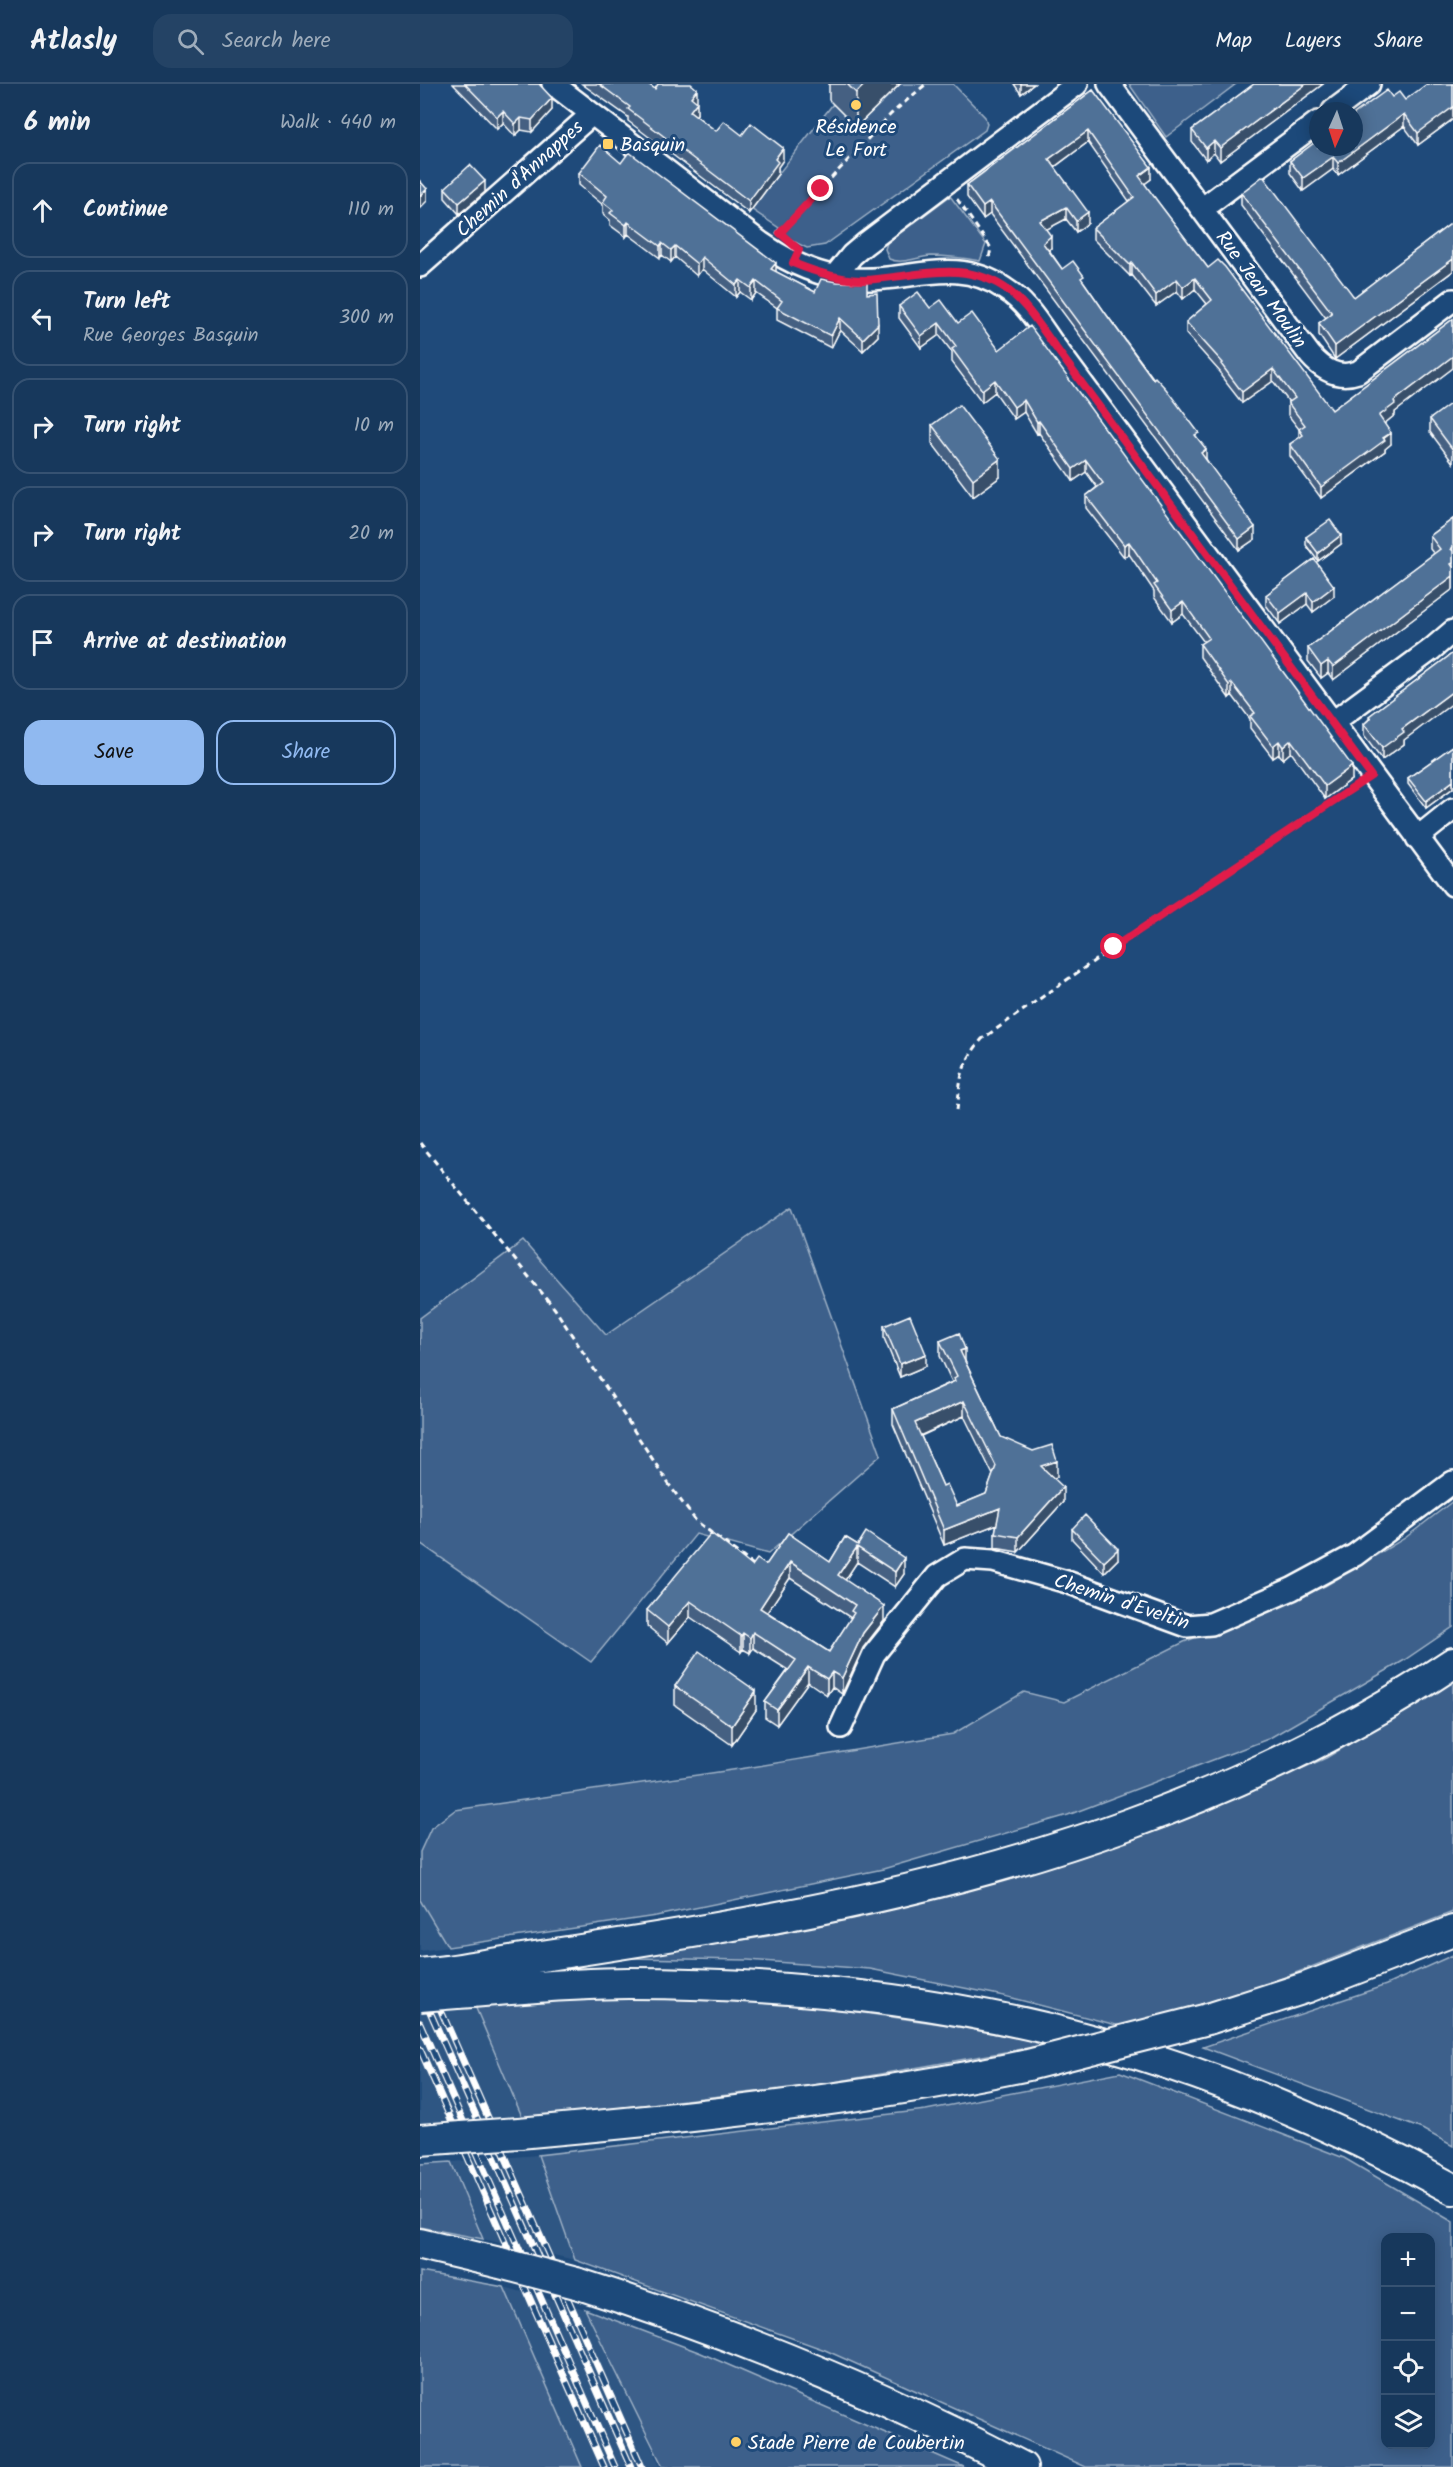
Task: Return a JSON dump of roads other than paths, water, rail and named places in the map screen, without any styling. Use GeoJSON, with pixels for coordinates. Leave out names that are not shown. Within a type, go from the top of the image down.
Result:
{"type":"FeatureCollection","features":[{"type":"Feature","properties":{"kind":"highway"},"geometry":{"type":"LineString","coordinates":[[420,1996],[441,1979],[781,1917],[941,1881],[1012,1862],[1156,1815],[1260,1772],[1364,1718],[1453,1663]]}},
{"type":"Feature","properties":{"kind":"highway"},"geometry":{"type":"LineString","coordinates":[[434,2139],[519,2133],[820,2101],[1028,2065],[1208,2019],[1318,1983],[1453,1931]]}},
{"type":"Feature","properties":{"kind":"highway"},"geometry":{"type":"LineString","coordinates":[[441,1979],[586,1984],[672,1984],[828,1993],[959,2010],[1049,2029],[1193,2073],[1309,2117],[1453,2189]]}},
{"type":"Feature","properties":{"kind":"highway"},"geometry":{"type":"LineString","coordinates":[[420,2244],[576,2283],[694,2322],[821,2372],[913,2412],[1022,2467]]}},
{"type":"Feature","properties":{"kind":"street"},"geometry":{"type":"LineString","coordinates":[[553,84],[761,243],[793,263],[834,277],[864,280],[948,271],[985,277],[1015,296],[1033,316],[1453,885]]}},
{"type":"Feature","properties":{"kind":"street"},"geometry":{"type":"LineString","coordinates":[[834,277],[852,255],[1077,84]]}},
{"type":"Feature","properties":{"kind":"street","name":"Rue Jean Moulin"},"geometry":{"type":"LineString","coordinates":[[1110,84],[1310,355],[1321,366],[1334,374],[1349,375],[1358,372],[1453,300]]}},
{"type":"Feature","properties":{"kind":"street"},"geometry":{"type":"LineString","coordinates":[[1345,102],[1369,84]]}},
{"type":"Feature","properties":{"kind":"street","name":"Chemin d'Annappes"},"geometry":{"type":"LineString","coordinates":[[420,266],[592,114]]}},
{"type":"Feature","properties":{"kind":"street"},"geometry":{"type":"LineString","coordinates":[[1203,208],[1309,129]]}},
{"type":"Feature","properties":{"kind":"street"},"geometry":{"type":"LineString","coordinates":[[1332,723],[1453,631]]}},
{"type":"Feature","properties":{"kind":"street"},"geometry":{"type":"LineString","coordinates":[[1417,838],[1453,809]]}},
{"type":"Feature","properties":{"kind":"street","name":"Chemin d'Eveltin"},"geometry":{"type":"LineString","coordinates":[[841,1727],[874,1654],[937,1576],[965,1558],[993,1561],[1067,1582],[1187,1626],[1211,1624],[1292,1589],[1355,1555],[1453,1482]]}},
{"type":"Feature","properties":{"kind":"railway"},"geometry":{"type":"LineString","coordinates":[[420,1963],[642,2467]]}},
{"type":"Feature","properties":{"kind":"railway"},"geometry":{"type":"LineString","coordinates":[[420,1989],[631,2467]]}},
{"type":"Feature","properties":{"kind":"railway"},"geometry":{"type":"LineString","coordinates":[[420,2023],[615,2467]]}},
{"type":"Feature","properties":{"kind":"railway"},"geometry":{"type":"LineString","coordinates":[[420,2049],[604,2467]]}},
{"type":"Feature","properties":{"kind":"place","name":"Résidence Le Fort"},"geometry":{"type":"Point","coordinates":[856,105]}},
{"type":"Feature","properties":{"kind":"place","name":"Basquin"},"geometry":{"type":"Point","coordinates":[608,144]}},
{"type":"Feature","properties":{"kind":"place","name":"Stade Pierre de Coubertin"},"geometry":{"type":"Point","coordinates":[736,2442]}}]}
